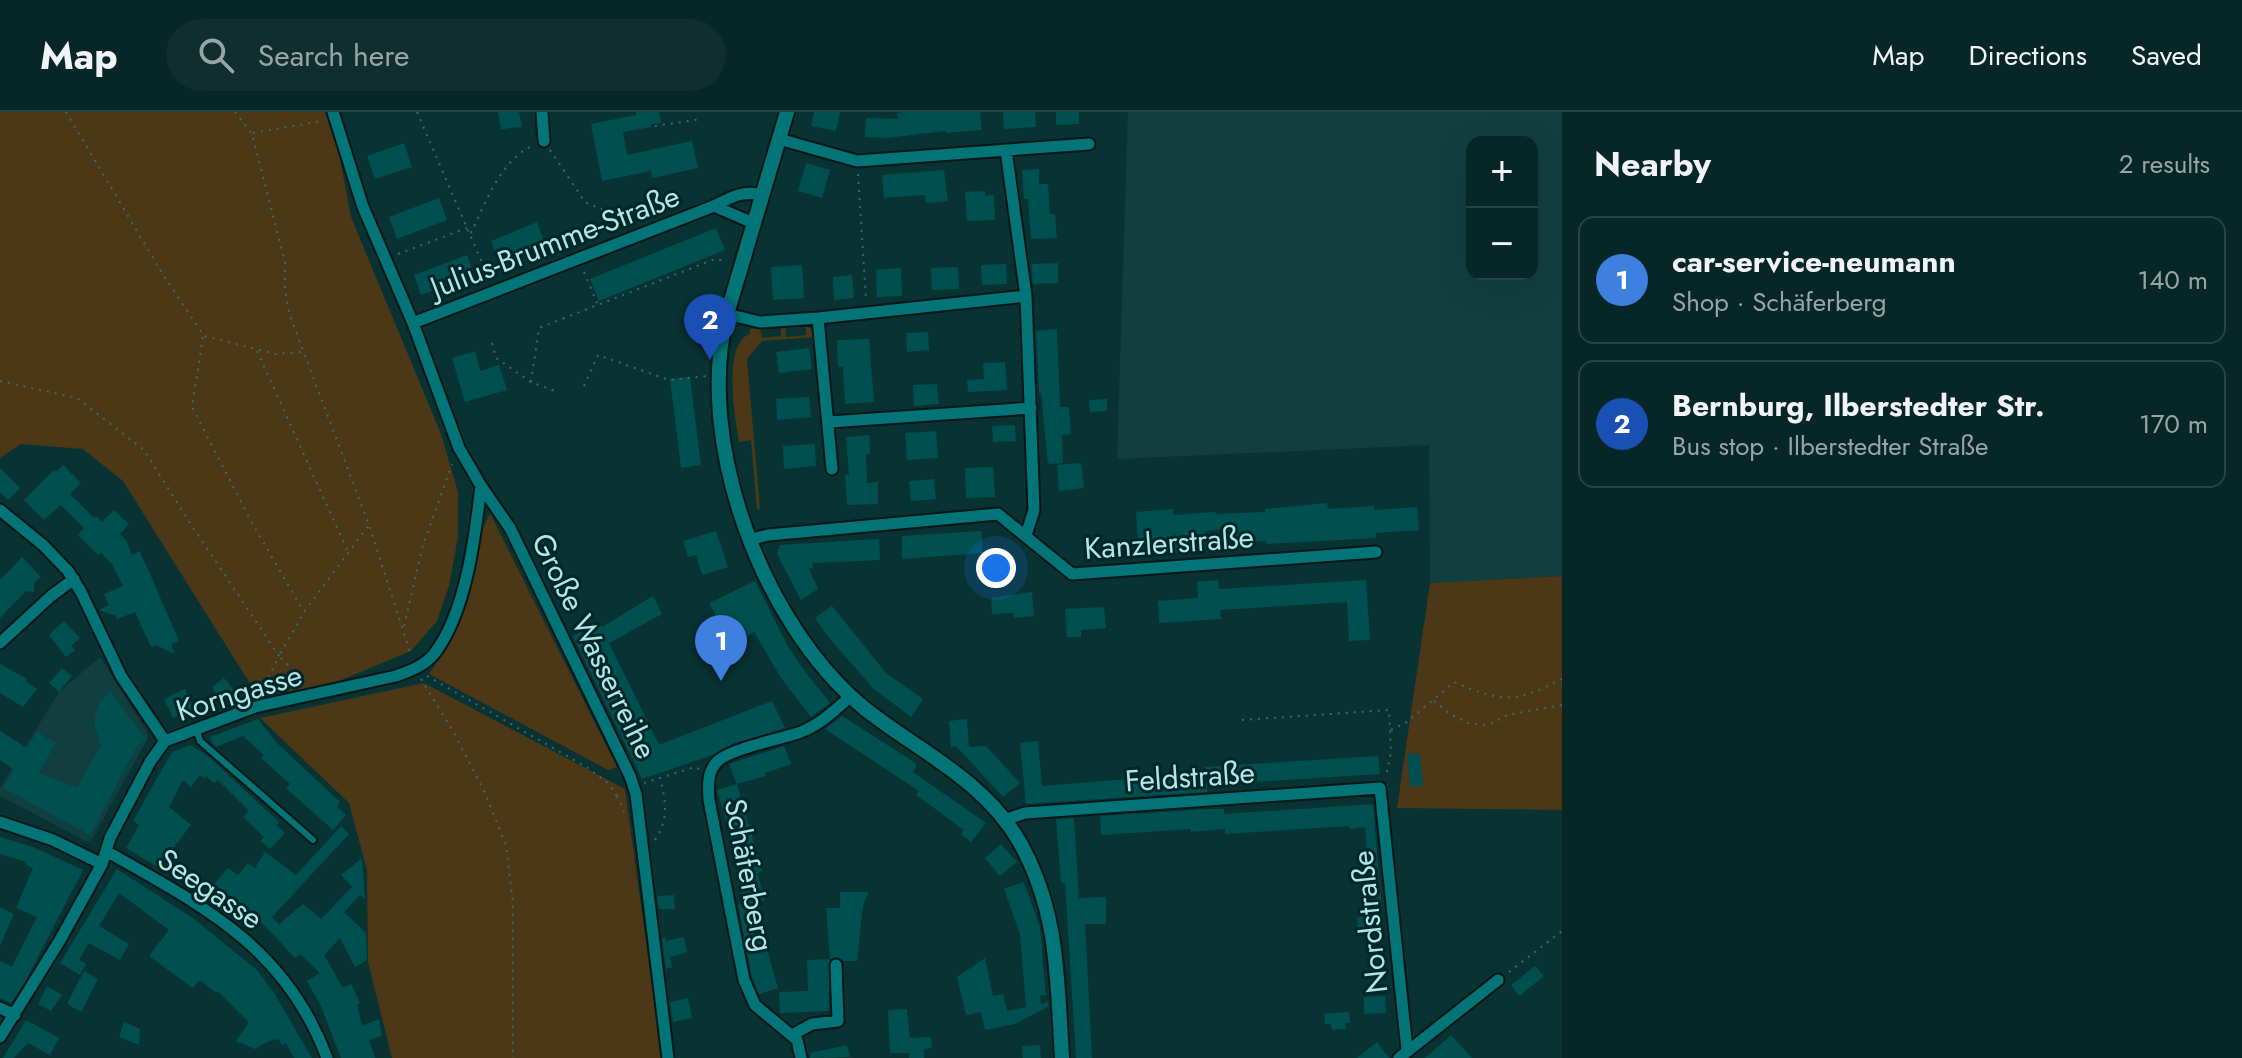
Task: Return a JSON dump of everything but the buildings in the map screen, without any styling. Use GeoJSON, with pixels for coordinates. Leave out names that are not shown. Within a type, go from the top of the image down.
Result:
{"type":"FeatureCollection","features":[{"type":"Feature","properties":{"kind":"street","name":"Große Wasserreihe"},"geometry":{"type":"LineString","coordinates":[[333,112],[363,207],[413,323],[459,448],[510,528],[619,749],[634,787],[668,1058]]}},
{"type":"Feature","properties":{"kind":"street"},"geometry":{"type":"LineString","coordinates":[[542,112],[544,141]]}},
{"type":"Feature","properties":{"kind":"street"},"geometry":{"type":"LineString","coordinates":[[787,112],[720,344],[718,375],[723,438],[749,540],[772,590],[800,634],[851,696],[984,795],[1030,862],[1049,911],[1062,1058]]}},
{"type":"Feature","properties":{"kind":"street"},"geometry":{"type":"LineString","coordinates":[[779,139],[857,161],[1089,144]]}},
{"type":"Feature","properties":{"kind":"street"},"geometry":{"type":"LineString","coordinates":[[1006,150],[1026,296],[1034,510],[1026,535]]}},
{"type":"Feature","properties":{"kind":"street","name":"Julius-Brumme-Straße"},"geometry":{"type":"LineString","coordinates":[[413,323],[714,206],[739,193],[750,191],[762,195]]}},
{"type":"Feature","properties":{"kind":"street","name":"Julius-Brumme-Straße"},"geometry":{"type":"LineString","coordinates":[[714,206],[753,223]]}},
{"type":"Feature","properties":{"kind":"street"},"geometry":{"type":"LineString","coordinates":[[727,314],[760,322],[1026,296]]}},
{"type":"Feature","properties":{"kind":"street"},"geometry":{"type":"LineString","coordinates":[[818,318],[832,469]]}},
{"type":"Feature","properties":{"kind":"street"},"geometry":{"type":"LineString","coordinates":[[829,422],[1031,408]]}},
{"type":"Feature","properties":{"kind":"street"},"geometry":{"type":"LineString","coordinates":[[415,669],[432,657],[448,632],[474,540],[481,486]]}},
{"type":"Feature","properties":{"kind":"street"},"geometry":{"type":"LineString","coordinates":[[0,510],[43,545],[74,579],[121,676],[165,741]]}},
{"type":"Feature","properties":{"kind":"street","name":"Kanzlerstraße"},"geometry":{"type":"LineString","coordinates":[[749,540],[768,535],[998,514],[1072,574],[1376,552]]}},
{"type":"Feature","properties":{"kind":"street"},"geometry":{"type":"LineString","coordinates":[[0,643],[74,579]]}},
{"type":"Feature","properties":{"kind":"street","name":"Korngasse"},"geometry":{"type":"LineString","coordinates":[[0,1037],[102,864],[110,838],[150,762],[165,741],[255,707],[415,669]]}},
{"type":"Feature","properties":{"kind":"street","name":"Schäferberg"},"geometry":{"type":"LineString","coordinates":[[801,1058],[799,1045],[792,1035],[755,1005],[744,980],[709,800],[709,776],[712,767],[724,757],[802,731],[820,722],[851,696]]}},
{"type":"Feature","properties":{"kind":"street","name":"Feldstraße"},"geometry":{"type":"LineString","coordinates":[[1004,820],[1025,813],[1380,788]]}},
{"type":"Feature","properties":{"kind":"street","name":"Nordstraße"},"geometry":{"type":"LineString","coordinates":[[1380,788],[1403,1054]]}},
{"type":"Feature","properties":{"kind":"street"},"geometry":{"type":"LineString","coordinates":[[0,822],[53,840],[102,864]]}},
{"type":"Feature","properties":{"kind":"street","name":"Seegasse"},"geometry":{"type":"LineString","coordinates":[[106,851],[195,901],[250,942],[289,986],[309,1016],[327,1058]]}},
{"type":"Feature","properties":{"kind":"street"},"geometry":{"type":"LineString","coordinates":[[792,1035],[812,1024],[838,1021],[836,965]]}},
{"type":"Feature","properties":{"kind":"street"},"geometry":{"type":"LineString","coordinates":[[1403,1054],[1498,980]]}},
{"type":"Feature","properties":{"kind":"street"},"geometry":{"type":"LineString","coordinates":[[0,1008],[15,1015]]}},
{"type":"Feature","properties":{"kind":"lane"},"geometry":{"type":"LineString","coordinates":[[196,728],[200,741],[313,840]]}},
{"type":"Feature","properties":{"kind":"path"},"geometry":{"type":"LineString","coordinates":[[66,112],[162,273],[204,336],[276,354],[302,351]]}},
{"type":"Feature","properties":{"kind":"path"},"geometry":{"type":"LineString","coordinates":[[235,112],[252,134],[285,262],[285,291],[290,316],[369,525],[415,669],[454,733],[485,793],[506,845],[513,903],[513,1058]]}},
{"type":"Feature","properties":{"kind":"path"},"geometry":{"type":"LineString","coordinates":[[417,112],[494,292]]}},
{"type":"Feature","properties":{"kind":"path"},"geometry":{"type":"LineString","coordinates":[[655,126],[702,119]]}},
{"type":"Feature","properties":{"kind":"path"},"geometry":{"type":"LineString","coordinates":[[252,134],[316,122]]}},
{"type":"Feature","properties":{"kind":"path"},"geometry":{"type":"LineString","coordinates":[[471,233],[491,189],[500,177],[523,150],[544,141],[585,202],[606,211]]}},
{"type":"Feature","properties":{"kind":"path"},"geometry":{"type":"LineString","coordinates":[[857,161],[867,313]]}},
{"type":"Feature","properties":{"kind":"path"},"geometry":{"type":"LineString","coordinates":[[385,259],[468,227]]}},
{"type":"Feature","properties":{"kind":"path"},"geometry":{"type":"LineString","coordinates":[[531,382],[539,328],[715,259],[728,261]]}},
{"type":"Feature","properties":{"kind":"path"},"geometry":{"type":"LineString","coordinates":[[584,270],[597,304]]}},
{"type":"Feature","properties":{"kind":"path"},"geometry":{"type":"LineString","coordinates":[[204,336],[192,407],[252,523],[304,612]]}},
{"type":"Feature","properties":{"kind":"path"},"geometry":{"type":"LineString","coordinates":[[492,343],[496,358],[531,382],[555,391]]}},
{"type":"Feature","properties":{"kind":"path"},"geometry":{"type":"LineString","coordinates":[[256,350],[349,554]]}},
{"type":"Feature","properties":{"kind":"path"},"geometry":{"type":"LineString","coordinates":[[584,386],[598,355],[669,380],[718,375]]}},
{"type":"Feature","properties":{"kind":"path"},"geometry":{"type":"LineString","coordinates":[[0,381],[77,398],[144,450],[279,656],[318,694]]}},
{"type":"Feature","properties":{"kind":"path"},"geometry":{"type":"LineString","coordinates":[[404,627],[423,545],[459,448]]}},
{"type":"Feature","properties":{"kind":"path"},"geometry":{"type":"LineString","coordinates":[[255,707],[304,612],[369,525]]}},
{"type":"Feature","properties":{"kind":"path"},"geometry":{"type":"LineString","coordinates":[[415,669],[588,768],[608,783],[616,795],[695,767],[709,776]]}},
{"type":"Feature","properties":{"kind":"path"},"geometry":{"type":"LineString","coordinates":[[1390,731],[1407,722],[1454,682],[1499,698],[1529,696],[1562,679]]}},
{"type":"Feature","properties":{"kind":"path"},"geometry":{"type":"LineString","coordinates":[[1433,700],[1468,723],[1489,725],[1507,715],[1562,705]]}},
{"type":"Feature","properties":{"kind":"path"},"geometry":{"type":"LineString","coordinates":[[1242,720],[1389,710],[1391,752],[1387,774],[1380,788]]}},
{"type":"Feature","properties":{"kind":"path"},"geometry":{"type":"LineString","coordinates":[[660,777],[666,803],[665,826]]}},
{"type":"Feature","properties":{"kind":"path"},"geometry":{"type":"LineString","coordinates":[[1498,980],[1562,931]]}},
{"type":"Feature","properties":{"kind":"shaded area"},"geometry":{"type":"Polygon","coordinates":[[[0,112],[331,112],[351,217],[441,434],[458,492],[458,537],[449,586],[437,621],[411,651],[339,681],[259,698],[123,481],[83,449],[21,444],[0,458],[0,112]]]}},
{"type":"Feature","properties":{"kind":"shaded area"},"geometry":{"type":"Polygon","coordinates":[[[1128,112],[1562,112],[1562,576],[1430,583],[1429,445],[1117,459],[1128,112]]]}},
{"type":"Feature","properties":{"kind":"shaded area"},"geometry":{"type":"Polygon","coordinates":[[[806,325],[815,332],[815,337],[762,341],[747,359],[760,509],[757,509],[751,440],[739,442],[735,416],[732,382],[736,351],[741,340],[750,334],[750,329],[760,328],[762,338],[781,336],[781,326],[785,326],[786,337],[806,335],[806,325]]]}},
{"type":"Feature","properties":{"kind":"shaded area"},"geometry":{"type":"Polygon","coordinates":[[[490,513],[617,767],[608,770],[429,674],[447,648],[467,599],[474,548],[490,513]]]}},
{"type":"Feature","properties":{"kind":"shaded area"},"geometry":{"type":"Polygon","coordinates":[[[1562,576],[1562,810],[1397,808],[1430,583],[1562,576]]]}},
{"type":"Feature","properties":{"kind":"shaded area"},"geometry":{"type":"Polygon","coordinates":[[[100,657],[148,738],[91,841],[86,841],[0,796],[0,788],[59,692],[100,657]]]}},
{"type":"Feature","properties":{"kind":"shaded area"},"geometry":{"type":"Polygon","coordinates":[[[424,683],[625,789],[662,1058],[392,1058],[368,962],[367,870],[349,803],[260,718],[424,683]]]}},
{"type":"Feature","properties":{"kind":"place","name":"Bernburg, Ilberstedter Str."},"geometry":{"type":"Point","coordinates":[710,360]}},
{"type":"Feature","properties":{"kind":"place","name":"car-service-neumann"},"geometry":{"type":"Point","coordinates":[721,681]}}]}
